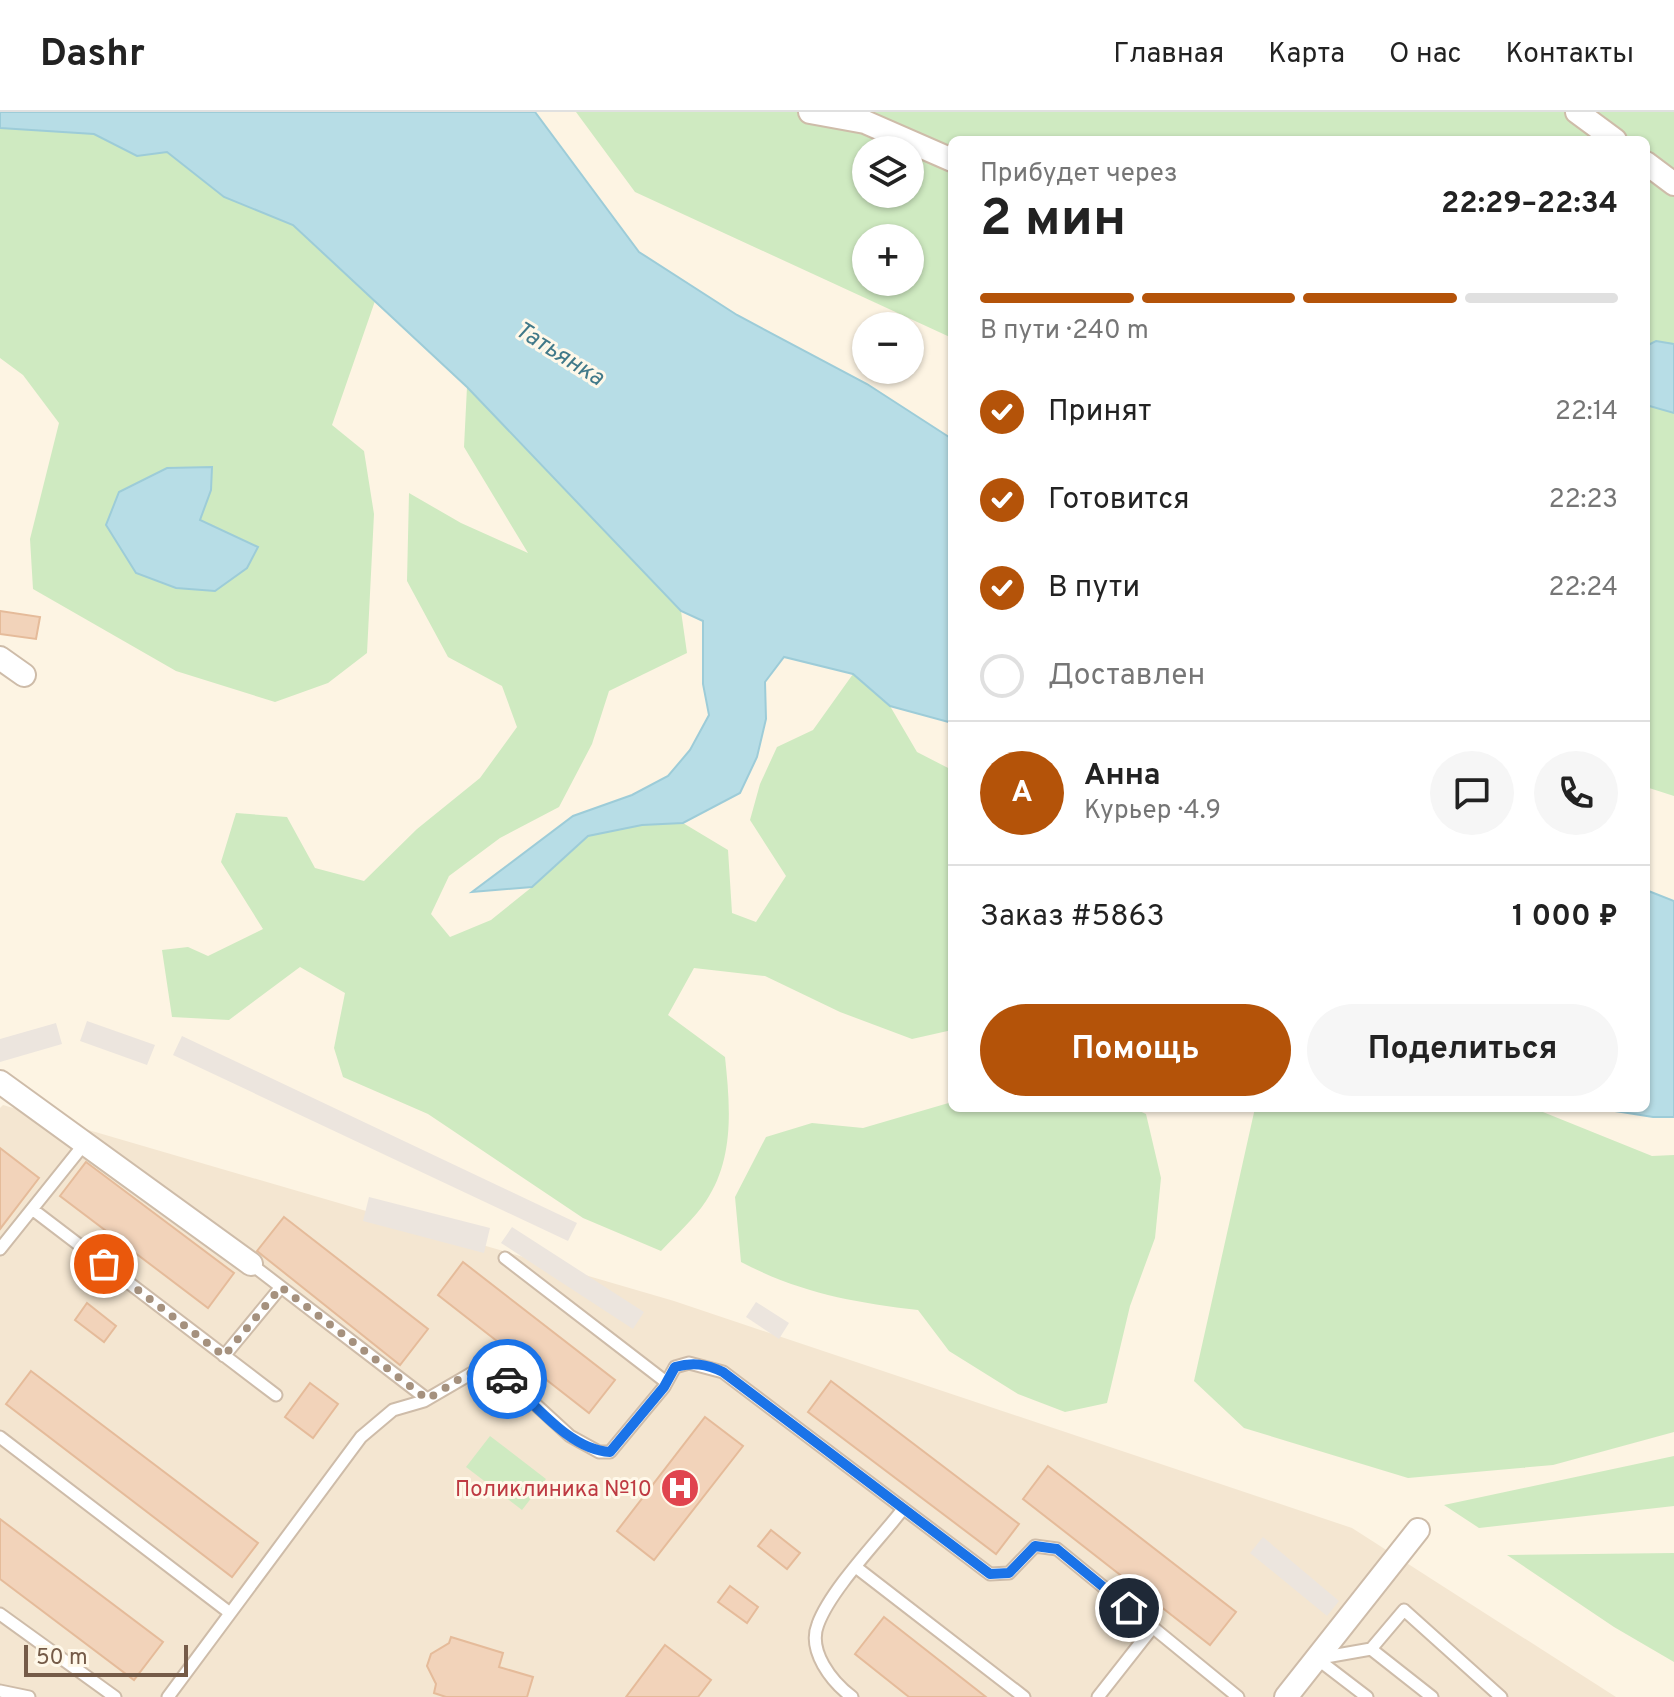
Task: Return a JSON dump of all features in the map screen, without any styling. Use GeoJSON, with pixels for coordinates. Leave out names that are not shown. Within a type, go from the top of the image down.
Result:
{"type":"FeatureCollection","features":[{"type":"Feature","properties":{"kind":"street"},"geometry":{"type":"LineString","coordinates":[[810,112],[865,122],[948,158]]}},
{"type":"Feature","properties":{"kind":"street"},"geometry":{"type":"LineString","coordinates":[[1577,112],[1610,136]]}},
{"type":"Feature","properties":{"kind":"street"},"geometry":{"type":"LineString","coordinates":[[1650,166],[1674,184]]}},
{"type":"Feature","properties":{"kind":"street"},"geometry":{"type":"LineString","coordinates":[[0,658],[24,675]]}},
{"type":"Feature","properties":{"kind":"street"},"geometry":{"type":"LineString","coordinates":[[0,1082],[251,1264]]}},
{"type":"Feature","properties":{"kind":"street"},"geometry":{"type":"LineString","coordinates":[[1286,1697],[1418,1530]]}},
{"type":"Feature","properties":{"kind":"lane"},"geometry":{"type":"LineString","coordinates":[[0,1249],[85,1143]]}},
{"type":"Feature","properties":{"kind":"lane"},"geometry":{"type":"LineString","coordinates":[[32,1209],[276,1395]]}},
{"type":"Feature","properties":{"kind":"lane"},"geometry":{"type":"LineString","coordinates":[[505,1258],[666,1382]]}},
{"type":"Feature","properties":{"kind":"lane"},"geometry":{"type":"LineString","coordinates":[[251,1264],[427,1399]]}},
{"type":"Feature","properties":{"kind":"lane"},"geometry":{"type":"LineString","coordinates":[[224,1356],[281,1287]]}},
{"type":"Feature","properties":{"kind":"lane"},"geometry":{"type":"LineString","coordinates":[[168,1697],[361,1437],[393,1410],[427,1399],[479,1369],[499,1371],[570,1436],[599,1452],[610,1452],[675,1367],[689,1363],[723,1372],[990,1574],[1009,1573],[1035,1546],[1057,1549],[1238,1697]]}},
{"type":"Feature","properties":{"kind":"lane"},"geometry":{"type":"LineString","coordinates":[[0,1437],[230,1613]]}},
{"type":"Feature","properties":{"kind":"lane"},"geometry":{"type":"LineString","coordinates":[[852,1697],[831,1681],[818,1649],[817,1626],[903,1509]]}},
{"type":"Feature","properties":{"kind":"lane"},"geometry":{"type":"LineString","coordinates":[[857,1568],[1024,1697]]}},
{"type":"Feature","properties":{"kind":"lane"},"geometry":{"type":"LineString","coordinates":[[1316,1658],[1371,1649],[1404,1610],[1501,1697]]}},
{"type":"Feature","properties":{"kind":"lane"},"geometry":{"type":"LineString","coordinates":[[0,1614],[115,1697]]}},
{"type":"Feature","properties":{"kind":"lane"},"geometry":{"type":"LineString","coordinates":[[1098,1697],[1153,1627]]}},
{"type":"Feature","properties":{"kind":"lane"},"geometry":{"type":"LineString","coordinates":[[1371,1649],[1432,1697]]}},
{"type":"Feature","properties":{"kind":"lane"},"geometry":{"type":"LineString","coordinates":[[1316,1658],[1367,1697]]}},
{"type":"Feature","properties":{"kind":"lane"},"geometry":{"type":"LineString","coordinates":[[0,1691],[29,1697]]}},
{"type":"Feature","properties":{"kind":"shaded area"},"geometry":{"type":"Polygon","coordinates":[[[87,1021],[155,1045],[147,1065],[80,1041],[87,1021]]]}},
{"type":"Feature","properties":{"kind":"shaded area"},"geometry":{"type":"Polygon","coordinates":[[[56,1023],[62,1044],[0,1062],[0,1039],[56,1023]]]}},
{"type":"Feature","properties":{"kind":"shaded area"},"geometry":{"type":"Polygon","coordinates":[[[182,1036],[577,1223],[568,1241],[173,1055],[182,1036]]]}},
{"type":"Feature","properties":{"kind":"shaded area"},"geometry":{"type":"Polygon","coordinates":[[[3,1105],[674,1301],[1352,1528],[1616,1697],[0,1697],[0,1108],[3,1105]]]}},
{"type":"Feature","properties":{"kind":"shaded area"},"geometry":{"type":"Polygon","coordinates":[[[369,1197],[490,1228],[484,1253],[363,1221],[369,1197]]]}},
{"type":"Feature","properties":{"kind":"shaded area"},"geometry":{"type":"Polygon","coordinates":[[[512,1227],[644,1312],[633,1329],[501,1243],[512,1227]]]}},
{"type":"Feature","properties":{"kind":"shaded area"},"geometry":{"type":"Polygon","coordinates":[[[756,1302],[789,1323],[779,1339],[746,1317],[756,1302]]]}},
{"type":"Feature","properties":{"kind":"shaded area"},"geometry":{"type":"Polygon","coordinates":[[[1263,1537],[1339,1601],[1327,1616],[1250,1553],[1263,1537]]]}},
{"type":"Feature","properties":{"kind":"green space"},"geometry":{"type":"Polygon","coordinates":[[[576,112],[1674,112],[1674,796],[1650,788],[1650,136],[948,136],[948,336],[924,325],[924,312],[896,312],[861,296],[924,296],[924,224],[852,224],[852,292],[635,192],[576,112]]]}},
{"type":"Feature","properties":{"kind":"green space"},"geometry":{"type":"Polygon","coordinates":[[[0,128],[94,134],[137,156],[167,152],[224,197],[293,225],[375,301],[332,425],[364,451],[374,514],[367,653],[328,683],[275,702],[176,671],[33,589],[30,539],[59,423],[23,375],[0,358],[0,128]]]}},
{"type":"Feature","properties":{"kind":"green space"},"geometry":{"type":"Polygon","coordinates":[[[467,387],[681,611],[687,653],[609,691],[592,744],[559,807],[500,838],[449,876],[431,914],[450,937],[491,920],[588,836],[642,825],[683,823],[728,850],[732,913],[756,922],[786,876],[750,820],[760,784],[777,747],[813,730],[853,674],[890,706],[917,752],[948,768],[948,1031],[912,1039],[840,1012],[765,976],[694,968],[668,1015],[725,1057],[728,1094],[726,1149],[722,1167],[706,1201],[661,1251],[583,1218],[428,1114],[343,1077],[334,1048],[345,993],[300,967],[229,1020],[172,1017],[162,950],[188,947],[208,956],[263,929],[221,862],[236,813],[287,817],[315,868],[364,881],[417,829],[480,778],[517,727],[502,686],[448,657],[407,581],[409,493],[461,523],[528,553],[464,447],[467,387]]]}},
{"type":"Feature","properties":{"kind":"green space"},"geometry":{"type":"Polygon","coordinates":[[[948,1103],[948,1112],[1146,1114],[1161,1178],[1155,1238],[1130,1306],[1107,1403],[1065,1412],[1018,1394],[949,1351],[918,1310],[827,1295],[741,1262],[735,1197],[766,1137],[812,1123],[863,1128],[948,1103]]]}},
{"type":"Feature","properties":{"kind":"green space"},"geometry":{"type":"Polygon","coordinates":[[[1254,1112],[1543,1112],[1652,1156],[1674,1155],[1674,1432],[1553,1465],[1408,1478],[1244,1428],[1194,1381],[1254,1112]]]}},
{"type":"Feature","properties":{"kind":"green space"},"geometry":{"type":"Polygon","coordinates":[[[490,1436],[546,1479],[522,1510],[466,1467],[490,1436]]]}},
{"type":"Feature","properties":{"kind":"green space"},"geometry":{"type":"Polygon","coordinates":[[[1674,1456],[1674,1506],[1479,1528],[1444,1505],[1674,1456]]]}},
{"type":"Feature","properties":{"kind":"green space"},"geometry":{"type":"Polygon","coordinates":[[[1674,1553],[1674,1662],[1614,1627],[1507,1555],[1674,1553]]]}},
{"type":"Feature","properties":{"kind":"water","name":"Татьянка"},"geometry":{"type":"Polygon","coordinates":[[[0,112],[535,112],[639,252],[737,315],[852,376],[852,384],[867,384],[948,436],[948,722],[890,706],[853,674],[784,657],[765,682],[766,719],[757,757],[740,793],[683,823],[642,825],[588,836],[532,887],[472,892],[573,816],[632,795],[668,776],[690,750],[709,715],[703,684],[703,621],[681,611],[467,387],[293,225],[224,197],[167,152],[137,156],[94,134],[0,128],[0,112]]]}},
{"type":"Feature","properties":{"kind":"water"},"geometry":{"type":"Polygon","coordinates":[[[1656,341],[1674,344],[1674,413],[1650,406],[1650,344],[1656,341]]]}},
{"type":"Feature","properties":{"kind":"water"},"geometry":{"type":"Polygon","coordinates":[[[212,467],[211,490],[200,520],[258,547],[247,568],[215,591],[176,588],[136,573],[106,525],[119,492],[167,468],[212,467]]]}},
{"type":"Feature","properties":{"kind":"water"},"geometry":{"type":"Polygon","coordinates":[[[1650,892],[1674,901],[1674,1117],[1621,1112],[1650,1112],[1650,892]]]}},
{"type":"Feature","properties":{"kind":"building"},"geometry":{"type":"Polygon","coordinates":[[[0,611],[40,617],[36,639],[0,634],[0,611]]]}},
{"type":"Feature","properties":{"kind":"building"},"geometry":{"type":"Polygon","coordinates":[[[0,1148],[39,1178],[0,1229],[0,1148]]]}},
{"type":"Feature","properties":{"kind":"building"},"geometry":{"type":"Polygon","coordinates":[[[86,1162],[234,1273],[208,1308],[60,1196],[86,1162]]]}},
{"type":"Feature","properties":{"kind":"building"},"geometry":{"type":"Polygon","coordinates":[[[284,1217],[428,1329],[400,1365],[257,1251],[284,1217]]]}},
{"type":"Feature","properties":{"kind":"building"},"geometry":{"type":"Polygon","coordinates":[[[463,1262],[615,1380],[589,1413],[438,1295],[463,1262]]]}},
{"type":"Feature","properties":{"kind":"building"},"geometry":{"type":"Polygon","coordinates":[[[87,1303],[116,1326],[104,1342],[75,1320],[87,1303]]]}},
{"type":"Feature","properties":{"kind":"building"},"geometry":{"type":"Polygon","coordinates":[[[31,1371],[258,1543],[232,1577],[6,1404],[31,1371]]]}},
{"type":"Feature","properties":{"kind":"building"},"geometry":{"type":"Polygon","coordinates":[[[831,1381],[1019,1524],[996,1554],[808,1412],[831,1381]]]}},
{"type":"Feature","properties":{"kind":"building"},"geometry":{"type":"Polygon","coordinates":[[[310,1383],[338,1404],[313,1438],[285,1417],[310,1383]]]}},
{"type":"Feature","properties":{"kind":"building","name":"Поликлиника №10"},"geometry":{"type":"Polygon","coordinates":[[[705,1417],[743,1446],[654,1560],[617,1531],[705,1417]]]}},
{"type":"Feature","properties":{"kind":"building"},"geometry":{"type":"Polygon","coordinates":[[[1048,1466],[1236,1612],[1210,1645],[1023,1499],[1048,1466]]]}},
{"type":"Feature","properties":{"kind":"building"},"geometry":{"type":"Polygon","coordinates":[[[0,1519],[163,1642],[134,1680],[0,1579],[0,1519]]]}},
{"type":"Feature","properties":{"kind":"building"},"geometry":{"type":"Polygon","coordinates":[[[771,1530],[800,1553],[787,1569],[758,1546],[771,1530]]]}},
{"type":"Feature","properties":{"kind":"building"},"geometry":{"type":"Polygon","coordinates":[[[730,1586],[758,1607],[747,1623],[718,1602],[730,1586]]]}},
{"type":"Feature","properties":{"kind":"building"},"geometry":{"type":"Polygon","coordinates":[[[884,1617],[986,1697],[909,1697],[855,1654],[884,1617]]]}},
{"type":"Feature","properties":{"kind":"building"},"geometry":{"type":"Polygon","coordinates":[[[451,1637],[503,1653],[499,1667],[533,1677],[527,1697],[446,1697],[434,1693],[436,1684],[427,1666],[431,1654],[449,1643],[451,1637]]]}},
{"type":"Feature","properties":{"kind":"building"},"geometry":{"type":"Polygon","coordinates":[[[665,1645],[711,1680],[698,1697],[626,1697],[665,1645]]]}},
{"type":"Feature","properties":{"kind":"way so far"},"geometry":{"type":"LineString","coordinates":[[104,1264],[224,1356],[281,1287],[427,1399],[479,1369],[499,1371],[507,1379]]}},
{"type":"Feature","properties":{"kind":"place","name":"Поликлиника №10"},"geometry":{"type":"Point","coordinates":[680,1488]}},
{"type":"Feature","properties":{"kind":"route"},"geometry":{"type":"LineString","coordinates":[[507,1379],[570,1436],[599,1452],[610,1452],[664,1387],[675,1367],[689,1363],[709,1365],[723,1372],[990,1574],[1009,1573],[1035,1546],[1057,1549],[1129,1608]]}}]}
